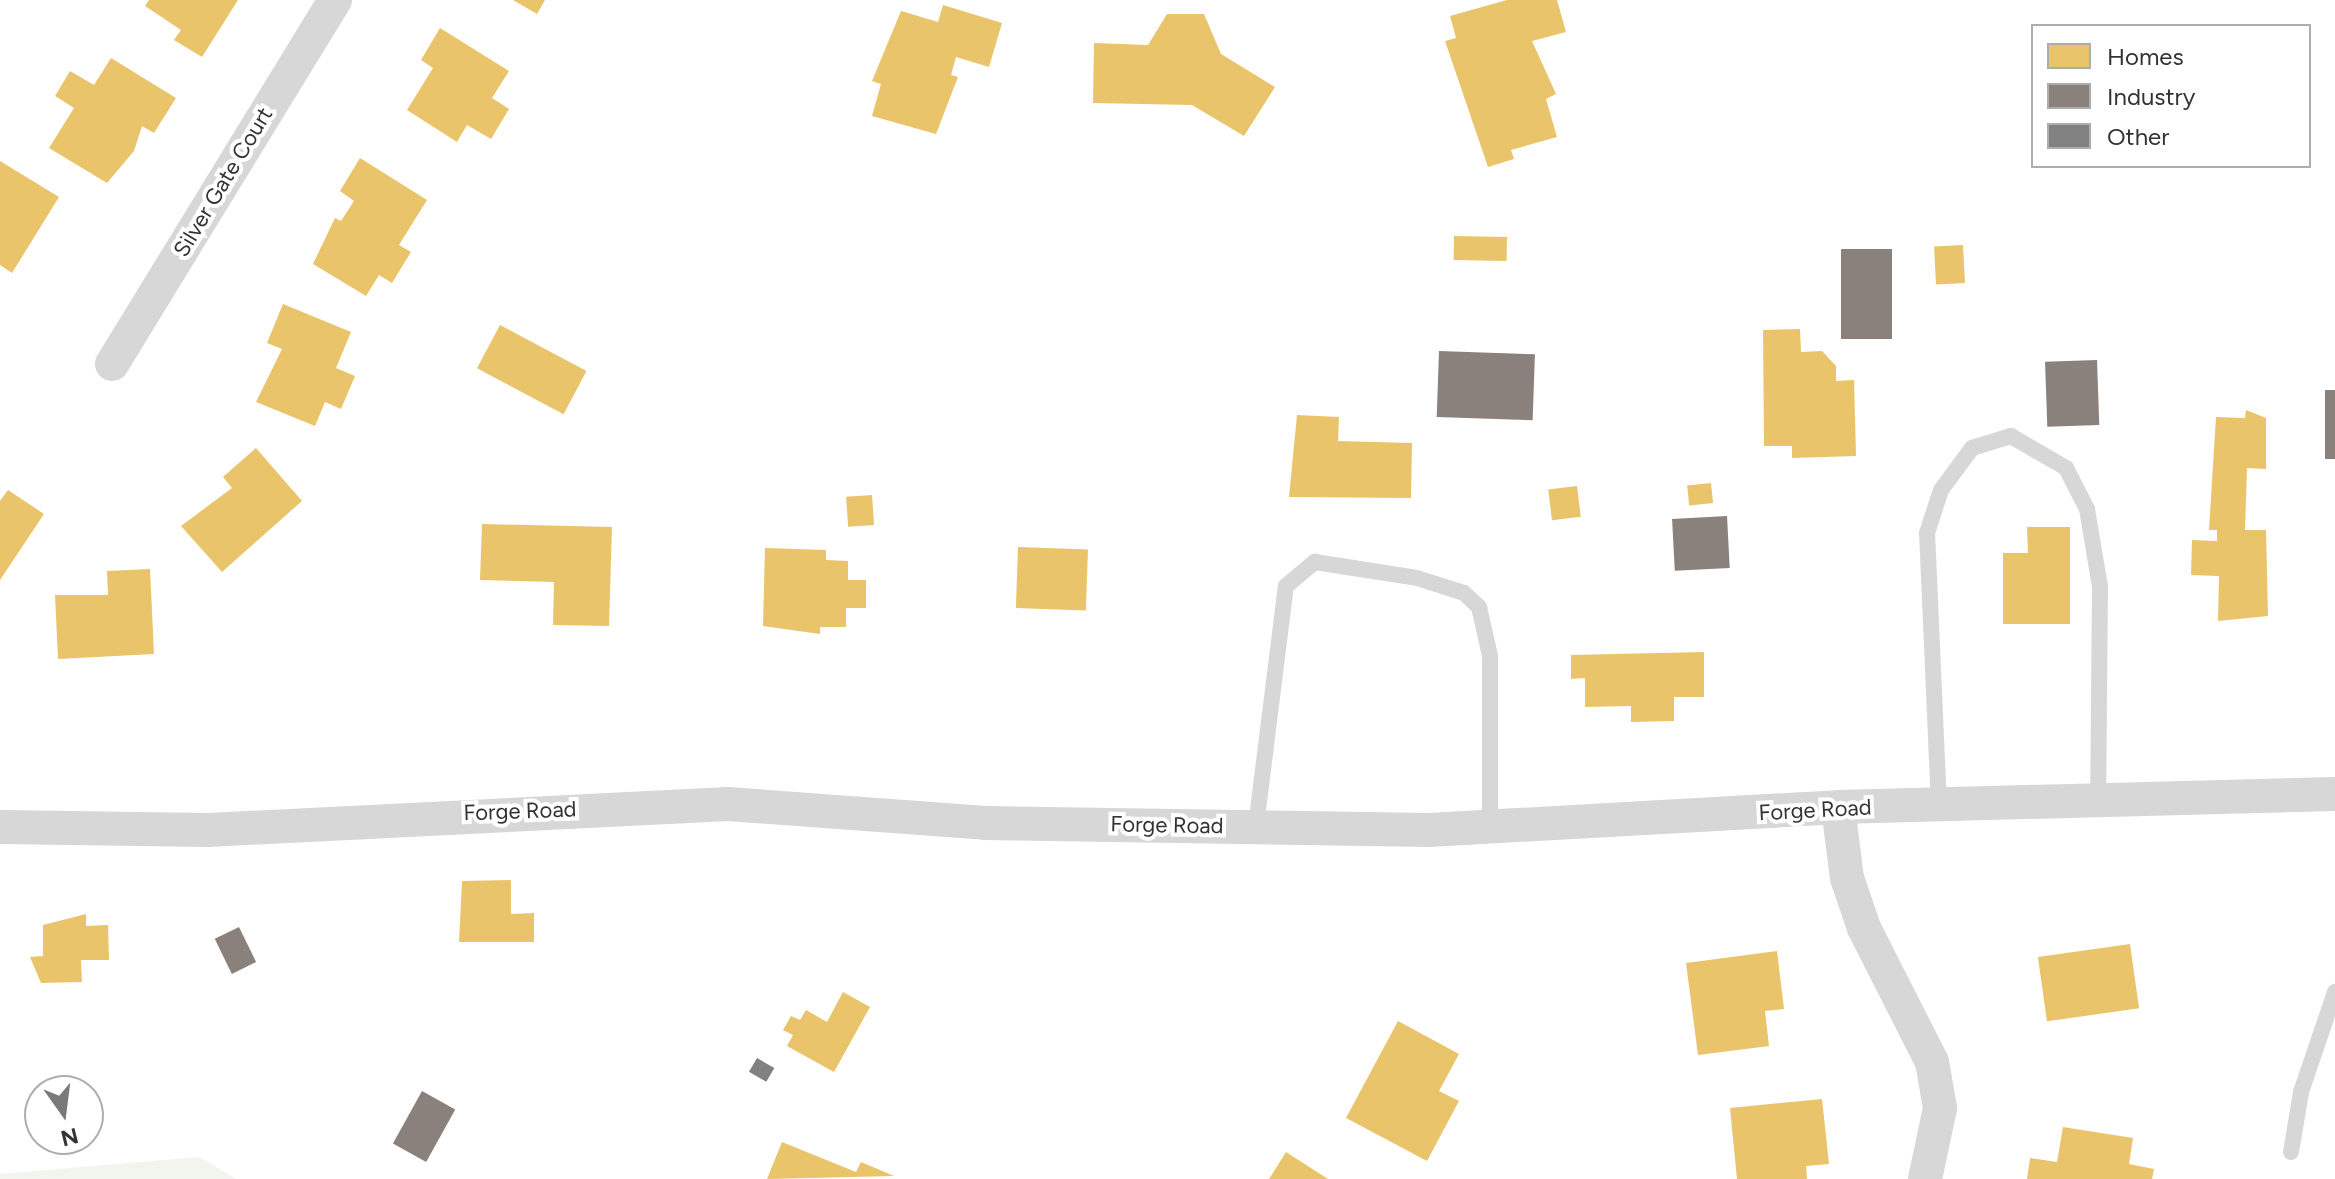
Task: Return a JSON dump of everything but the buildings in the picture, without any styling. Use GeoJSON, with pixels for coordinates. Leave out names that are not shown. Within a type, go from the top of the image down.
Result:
{"type":"FeatureCollection","features":[{"type":"Feature","properties":{"kind":"street","name":"Silver Gate Court"},"geometry":{"type":"LineString","coordinates":[[112,364],[335,0]]}},
{"type":"Feature","properties":{"kind":"street","name":"Forge Road"},"geometry":{"type":"LineString","coordinates":[[0,827],[208,830],[728,804],[985,823],[1490,827],[1838,807],[2335,794]]}},
{"type":"Feature","properties":{"kind":"street"},"geometry":{"type":"LineString","coordinates":[[1838,807],[1847,878],[1864,928],[1932,1062],[1940,1108],[1925,1179]]}},
{"type":"Feature","properties":{"kind":"lane"},"geometry":{"type":"LineString","coordinates":[[1939,806],[1927,533],[1941,490],[1972,448],[2011,436],[2066,468],[2087,509],[2100,587],[2098,798]]}},
{"type":"Feature","properties":{"kind":"lane"},"geometry":{"type":"LineString","coordinates":[[1256,826],[1286,586],[1315,562],[1417,578],[1464,593],[1479,607],[1490,656],[1490,827]]}},
{"type":"Feature","properties":{"kind":"lane"},"geometry":{"type":"LineString","coordinates":[[2291,1152],[2301,1092],[2335,992]]}},
{"type":"Feature","properties":{"kind":"shaded area"},"geometry":{"type":"Polygon","coordinates":[[[199,1157],[236,1179],[0,1179],[0,1174],[199,1157]]]}}]}
